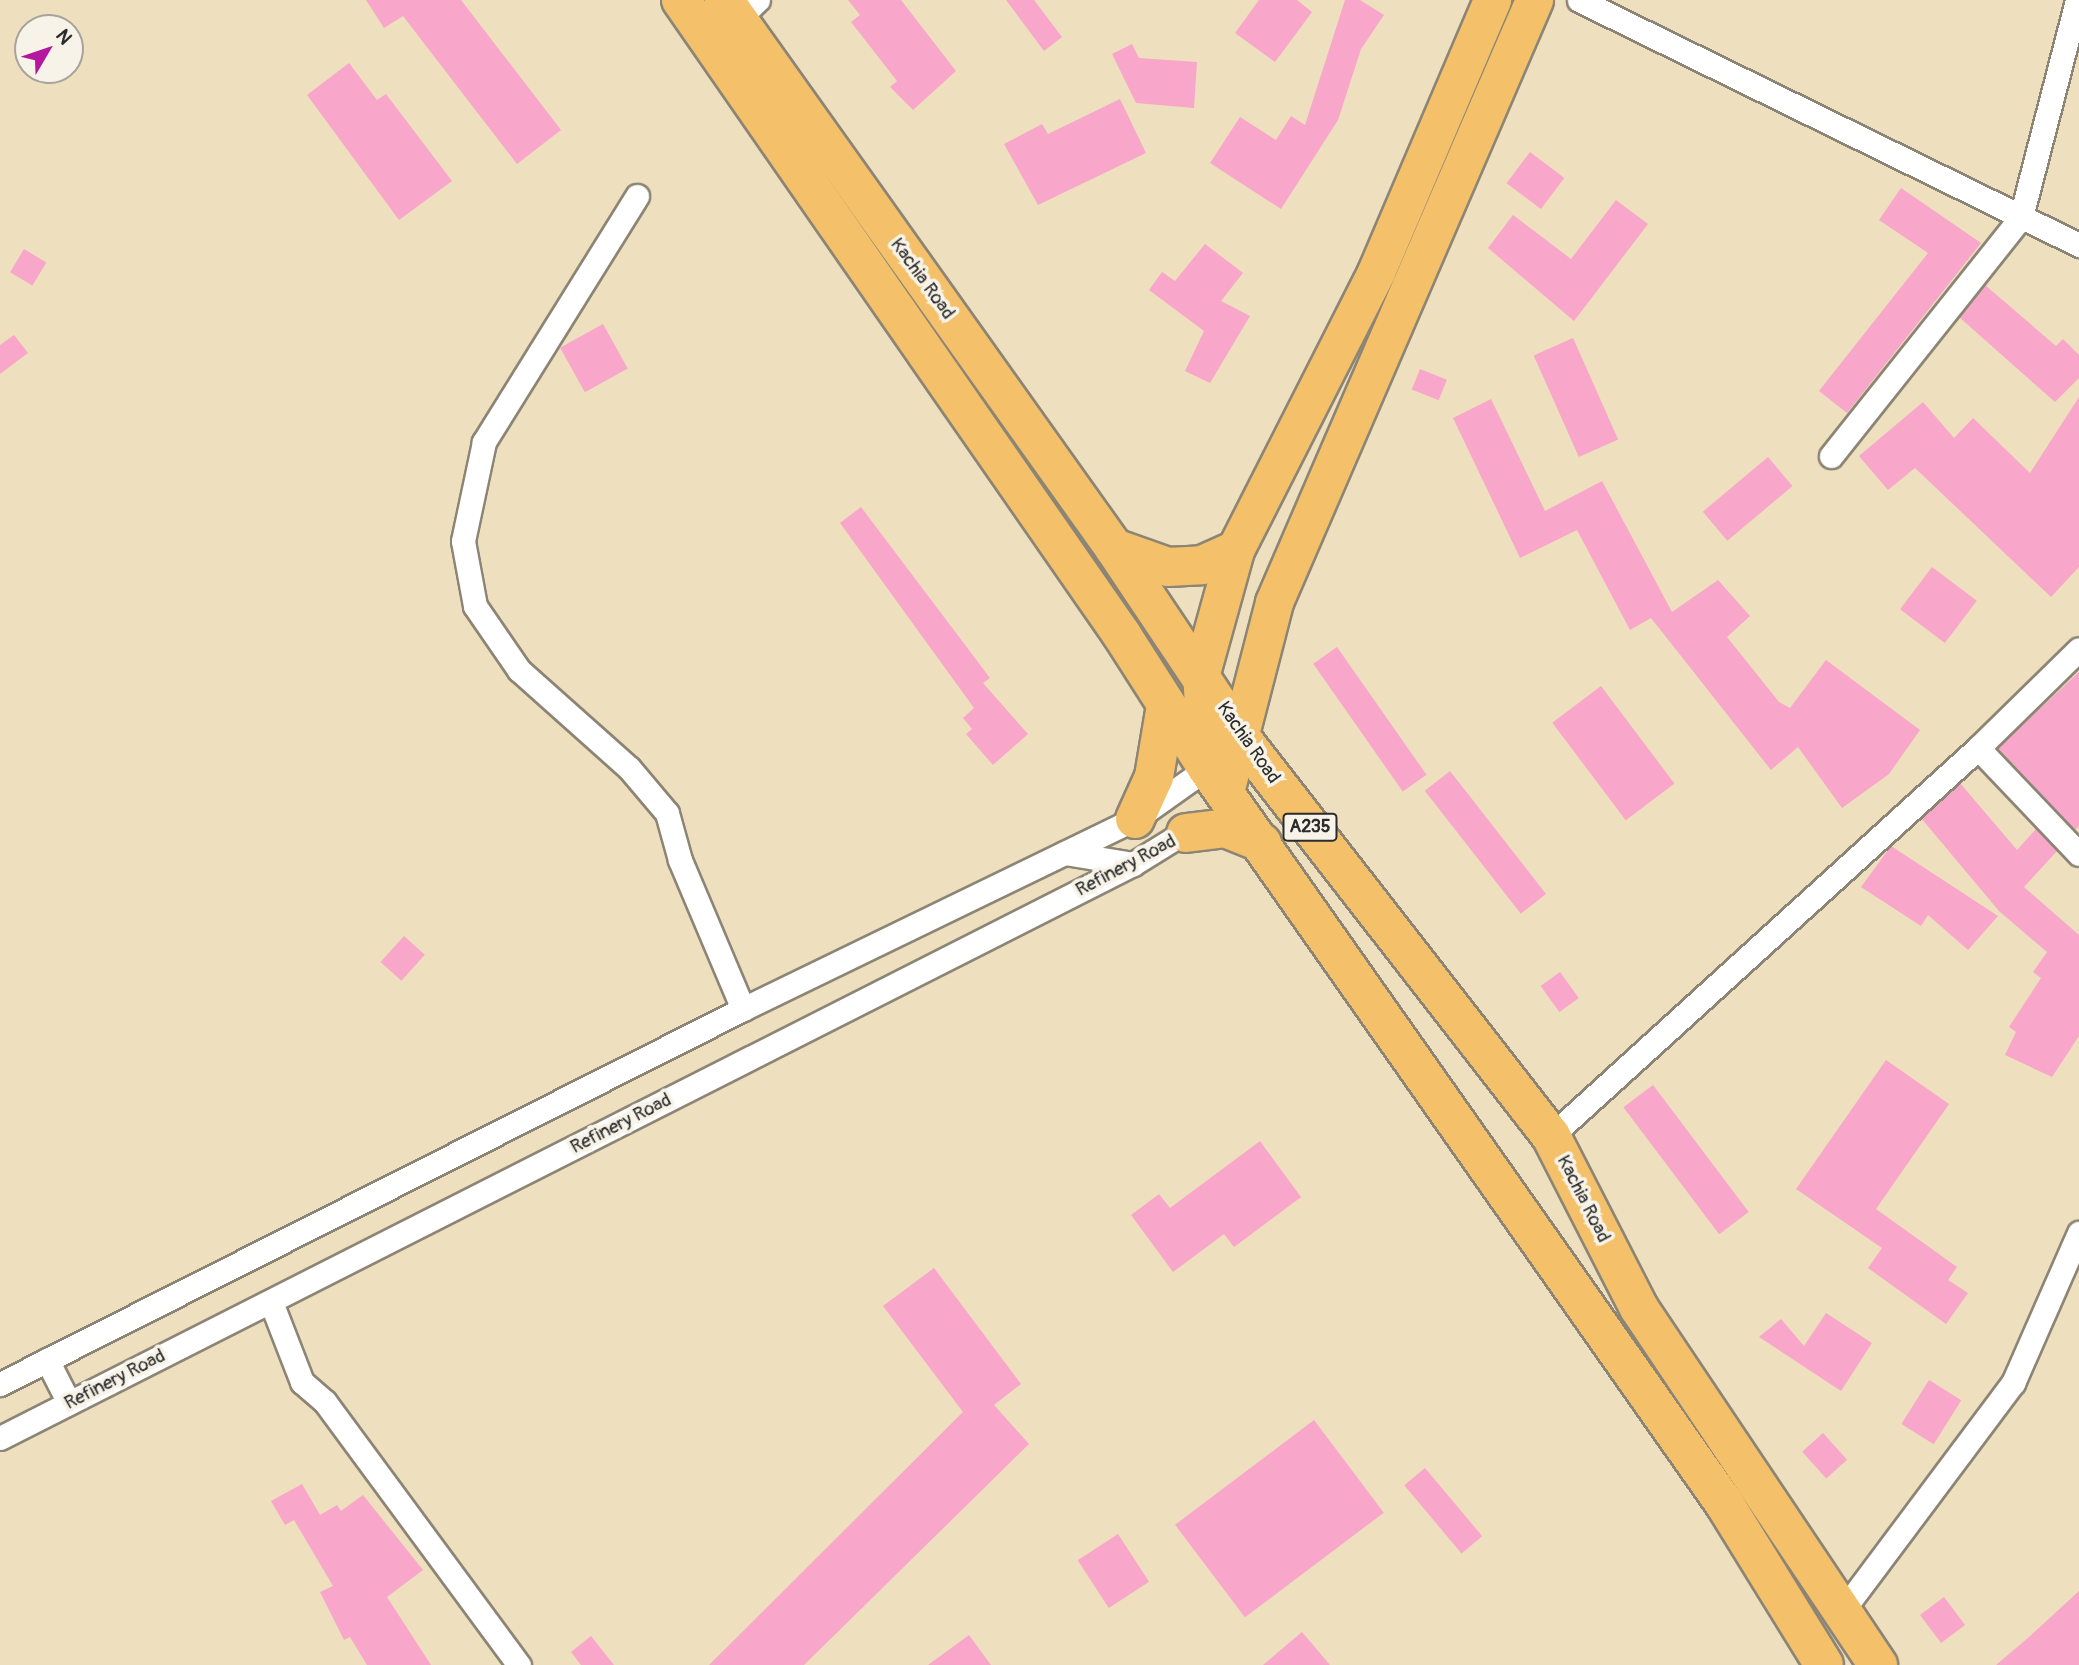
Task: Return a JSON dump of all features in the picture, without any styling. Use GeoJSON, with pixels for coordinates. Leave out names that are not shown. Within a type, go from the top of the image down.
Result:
{"type":"FeatureCollection","features":[{"type":"Feature","properties":{"kind":"highway","name":"Kachia Road"},"geometry":{"type":"LineString","coordinates":[[681,0],[1122,635],[1166,705],[1724,1503],[1824,1665]]}},
{"type":"Feature","properties":{"kind":"highway","name":"Kachia Road"},"geometry":{"type":"LineString","coordinates":[[740,7],[1201,673],[1242,739],[1551,1136],[1639,1308],[1878,1665]]}},
{"type":"Feature","properties":{"kind":"highway"},"geometry":{"type":"LineString","coordinates":[[1114,548],[1168,567],[1202,565],[1235,550]]}},
{"type":"Feature","properties":{"kind":"highway"},"geometry":{"type":"LineString","coordinates":[[1122,635],[1144,630],[1155,607]]}},
{"type":"Feature","properties":{"kind":"highway"},"geometry":{"type":"LineString","coordinates":[[1135,819],[1154,777],[1166,705]]}},
{"type":"Feature","properties":{"kind":"highway"},"geometry":{"type":"LineString","coordinates":[[1186,833],[1225,828],[1262,843]]}},
{"type":"Feature","properties":{"kind":"main road"},"geometry":{"type":"LineString","coordinates":[[1217,778],[1201,673],[1235,550],[1376,272],[1492,0]]}},
{"type":"Feature","properties":{"kind":"main road"},"geometry":{"type":"LineString","coordinates":[[1217,778],[1242,739],[1259,640],[1274,602],[1534,0]]}},
{"type":"Feature","properties":{"kind":"street"},"geometry":{"type":"LineString","coordinates":[[1579,0],[2079,245]]}},
{"type":"Feature","properties":{"kind":"street"},"geometry":{"type":"LineString","coordinates":[[1830,456],[2021,217],[2077,0]]}},
{"type":"Feature","properties":{"kind":"street"},"geometry":{"type":"LineString","coordinates":[[637,196],[484,442],[463,541],[475,606],[519,670],[629,768],[667,813],[680,860],[743,1009]]}},
{"type":"Feature","properties":{"kind":"street"},"geometry":{"type":"LineString","coordinates":[[1551,1136],[1978,748],[2079,649]]}},
{"type":"Feature","properties":{"kind":"street"},"geometry":{"type":"LineString","coordinates":[[1978,748],[2079,854]]}},
{"type":"Feature","properties":{"kind":"street","name":"Refinery Road"},"geometry":{"type":"LineString","coordinates":[[0,1384],[743,1009],[1217,778]]}},
{"type":"Feature","properties":{"kind":"street","name":"Refinery Road"},"geometry":{"type":"LineString","coordinates":[[0,1438],[1133,864],[1186,833],[1217,778]]}},
{"type":"Feature","properties":{"kind":"street"},"geometry":{"type":"LineString","coordinates":[[1065,853],[1133,864]]}},
{"type":"Feature","properties":{"kind":"street"},"geometry":{"type":"LineString","coordinates":[[1843,1610],[2013,1383],[2079,1233]]}},
{"type":"Feature","properties":{"kind":"street"},"geometry":{"type":"LineString","coordinates":[[271,1302],[302,1382],[325,1402],[519,1665]]}},
{"type":"Feature","properties":{"kind":"street"},"geometry":{"type":"LineString","coordinates":[[47,1360],[69,1403]]}},
{"type":"Feature","properties":{"kind":"building"},"geometry":{"type":"Polygon","coordinates":[[[366,0],[461,0],[561,130],[517,164],[403,16],[384,28],[366,0]]]}},
{"type":"Feature","properties":{"kind":"building"},"geometry":{"type":"Polygon","coordinates":[[[848,0],[901,0],[956,71],[913,110],[890,87],[897,81],[851,22],[860,15],[848,0]]]}},
{"type":"Feature","properties":{"kind":"building"},"geometry":{"type":"Polygon","coordinates":[[[1006,0],[1034,0],[1062,37],[1044,51],[1006,0]]]}},
{"type":"Feature","properties":{"kind":"building"},"geometry":{"type":"Polygon","coordinates":[[[1259,0],[1297,0],[1312,12],[1275,62],[1235,33],[1259,0]]]}},
{"type":"Feature","properties":{"kind":"building"},"geometry":{"type":"Polygon","coordinates":[[[1345,0],[1360,0],[1384,15],[1361,49],[1338,120],[1281,209],[1210,163],[1240,117],[1276,140],[1291,116],[1305,125],[1345,0]]]}},
{"type":"Feature","properties":{"kind":"building"},"geometry":{"type":"Polygon","coordinates":[[[1132,44],[1139,58],[1197,62],[1194,108],[1136,103],[1112,54],[1132,44]]]}},
{"type":"Feature","properties":{"kind":"building"},"geometry":{"type":"Polygon","coordinates":[[[349,63],[377,100],[386,94],[452,181],[399,220],[307,95],[349,63]]]}},
{"type":"Feature","properties":{"kind":"building"},"geometry":{"type":"Polygon","coordinates":[[[1120,99],[1146,153],[1038,205],[1004,144],[1042,124],[1048,134],[1120,99]]]}},
{"type":"Feature","properties":{"kind":"building"},"geometry":{"type":"Polygon","coordinates":[[[1530,152],[1564,178],[1541,209],[1507,183],[1530,152]]]}},
{"type":"Feature","properties":{"kind":"building"},"geometry":{"type":"Polygon","coordinates":[[[1901,188],[1981,243],[1847,413],[1819,391],[1928,253],[1879,220],[1901,188]]]}},
{"type":"Feature","properties":{"kind":"building"},"geometry":{"type":"Polygon","coordinates":[[[1616,200],[1648,224],[1574,321],[1488,248],[1513,215],[1571,259],[1616,200]]]}},
{"type":"Feature","properties":{"kind":"building"},"geometry":{"type":"Polygon","coordinates":[[[1205,244],[1243,273],[1221,301],[1250,316],[1210,383],[1185,371],[1204,331],[1149,290],[1162,272],[1175,281],[1205,244]]]}},
{"type":"Feature","properties":{"kind":"building"},"geometry":{"type":"Polygon","coordinates":[[[24,249],[46,262],[32,286],[10,272],[24,249]]]}},
{"type":"Feature","properties":{"kind":"building"},"geometry":{"type":"Polygon","coordinates":[[[1985,285],[2056,346],[2063,339],[2079,355],[2079,378],[2055,402],[1959,317],[1985,285]]]}},
{"type":"Feature","properties":{"kind":"building"},"geometry":{"type":"Polygon","coordinates":[[[603,324],[628,369],[585,392],[560,348],[603,324]]]}},
{"type":"Feature","properties":{"kind":"building"},"geometry":{"type":"Polygon","coordinates":[[[14,335],[28,353],[0,374],[0,345],[14,335]]]}},
{"type":"Feature","properties":{"kind":"building"},"geometry":{"type":"Polygon","coordinates":[[[1573,338],[1618,439],[1579,457],[1534,355],[1573,338]]]}},
{"type":"Feature","properties":{"kind":"building"},"geometry":{"type":"Polygon","coordinates":[[[1420,369],[1447,380],[1439,400],[1412,389],[1420,369]]]}},
{"type":"Feature","properties":{"kind":"building"},"geometry":{"type":"Polygon","coordinates":[[[2079,397],[2079,567],[2051,597],[1915,468],[1888,490],[1859,456],[1923,402],[1954,438],[1973,418],[2030,473],[2079,397]]]}},
{"type":"Feature","properties":{"kind":"building"},"geometry":{"type":"Polygon","coordinates":[[[1491,399],[1545,511],[1602,481],[1672,612],[1718,580],[1750,616],[1727,637],[1779,702],[1790,708],[1826,660],[1920,730],[1889,774],[1842,808],[1798,747],[1771,770],[1651,618],[1630,630],[1577,530],[1520,558],[1453,418],[1491,399]]]}},
{"type":"Feature","properties":{"kind":"building"},"geometry":{"type":"Polygon","coordinates":[[[1768,457],[1792,486],[1727,541],[1703,512],[1768,457]]]}},
{"type":"Feature","properties":{"kind":"building"},"geometry":{"type":"Polygon","coordinates":[[[861,507],[990,678],[983,683],[1028,734],[993,765],[966,734],[972,729],[963,718],[974,708],[840,523],[861,507]]]}},
{"type":"Feature","properties":{"kind":"building"},"geometry":{"type":"Polygon","coordinates":[[[1932,567],[1977,601],[1945,643],[1900,609],[1932,567]]]}},
{"type":"Feature","properties":{"kind":"building"},"geometry":{"type":"Polygon","coordinates":[[[1337,647],[1426,775],[1403,791],[1313,664],[1337,647]]]}},
{"type":"Feature","properties":{"kind":"building"},"geometry":{"type":"Polygon","coordinates":[[[2079,672],[2079,826],[2075,830],[1998,748],[2079,672]]]}},
{"type":"Feature","properties":{"kind":"building"},"geometry":{"type":"Polygon","coordinates":[[[1601,686],[1674,783],[1626,820],[1552,723],[1601,686]]]}},
{"type":"Feature","properties":{"kind":"building"},"geometry":{"type":"Polygon","coordinates":[[[1450,771],[1546,894],[1521,914],[1425,791],[1450,771]]]}},
{"type":"Feature","properties":{"kind":"building"},"geometry":{"type":"Polygon","coordinates":[[[1960,783],[2017,850],[2036,829],[2057,851],[2024,887],[2079,935],[2079,1036],[2052,1077],[2005,1055],[2016,1032],[2009,1027],[2041,978],[2033,972],[2047,952],[1999,911],[1921,818],[1960,783]]]}},
{"type":"Feature","properties":{"kind":"building"},"geometry":{"type":"Polygon","coordinates":[[[1891,846],[1998,916],[1968,950],[1928,915],[1921,926],[1861,887],[1891,846]]]}},
{"type":"Feature","properties":{"kind":"building"},"geometry":{"type":"Polygon","coordinates":[[[404,936],[425,955],[401,981],[381,962],[404,936]]]}},
{"type":"Feature","properties":{"kind":"building"},"geometry":{"type":"Polygon","coordinates":[[[1560,972],[1579,998],[1559,1012],[1541,986],[1560,972]]]}},
{"type":"Feature","properties":{"kind":"building"},"geometry":{"type":"Polygon","coordinates":[[[1886,1060],[1949,1104],[1876,1209],[1957,1267],[1948,1280],[1968,1293],[1946,1324],[1868,1268],[1882,1248],[1796,1189],[1886,1060]]]}},
{"type":"Feature","properties":{"kind":"building"},"geometry":{"type":"Polygon","coordinates":[[[1653,1085],[1749,1212],[1719,1234],[1623,1107],[1653,1085]]]}},
{"type":"Feature","properties":{"kind":"building"},"geometry":{"type":"Polygon","coordinates":[[[1260,1141],[1301,1197],[1234,1247],[1224,1234],[1173,1272],[1131,1215],[1159,1194],[1170,1208],[1260,1141]]]}},
{"type":"Feature","properties":{"kind":"building"},"geometry":{"type":"Polygon","coordinates":[[[934,1268],[1021,1384],[994,1405],[1029,1444],[804,1665],[709,1665],[963,1412],[883,1306],[934,1268]]]}},
{"type":"Feature","properties":{"kind":"building"},"geometry":{"type":"Polygon","coordinates":[[[1826,1313],[1872,1343],[1841,1391],[1759,1337],[1781,1319],[1804,1346],[1826,1313]]]}},
{"type":"Feature","properties":{"kind":"building"},"geometry":{"type":"Polygon","coordinates":[[[1929,1380],[1961,1400],[1934,1444],[1901,1424],[1929,1380]]]}},
{"type":"Feature","properties":{"kind":"building"},"geometry":{"type":"Polygon","coordinates":[[[1314,1420],[1384,1513],[1245,1617],[1175,1525],[1314,1420]]]}},
{"type":"Feature","properties":{"kind":"building"},"geometry":{"type":"Polygon","coordinates":[[[1823,1433],[1847,1460],[1826,1478],[1802,1452],[1823,1433]]]}},
{"type":"Feature","properties":{"kind":"building"},"geometry":{"type":"Polygon","coordinates":[[[1425,1468],[1482,1536],[1462,1554],[1404,1485],[1425,1468]]]}},
{"type":"Feature","properties":{"kind":"building"},"geometry":{"type":"Polygon","coordinates":[[[302,1484],[320,1515],[337,1505],[341,1511],[363,1495],[423,1570],[387,1597],[431,1665],[367,1665],[350,1637],[344,1640],[320,1592],[333,1586],[294,1520],[285,1525],[271,1501],[302,1484]]]}},
{"type":"Feature","properties":{"kind":"building"},"geometry":{"type":"Polygon","coordinates":[[[1118,1534],[1149,1582],[1109,1608],[1078,1560],[1118,1534]]]}},
{"type":"Feature","properties":{"kind":"building"},"geometry":{"type":"Polygon","coordinates":[[[2079,1591],[2079,1665],[1996,1665],[2029,1637],[2079,1591]]]}},
{"type":"Feature","properties":{"kind":"building"},"geometry":{"type":"Polygon","coordinates":[[[1944,1597],[1965,1625],[1941,1643],[1920,1615],[1944,1597]]]}},
{"type":"Feature","properties":{"kind":"building"},"geometry":{"type":"Polygon","coordinates":[[[1302,1632],[1330,1665],[1263,1665],[1302,1632]]]}},
{"type":"Feature","properties":{"kind":"building"},"geometry":{"type":"Polygon","coordinates":[[[969,1635],[991,1665],[928,1665],[969,1635]]]}},
{"type":"Feature","properties":{"kind":"building"},"geometry":{"type":"Polygon","coordinates":[[[591,1636],[614,1665],[581,1665],[571,1652],[591,1636]]]}}]}
